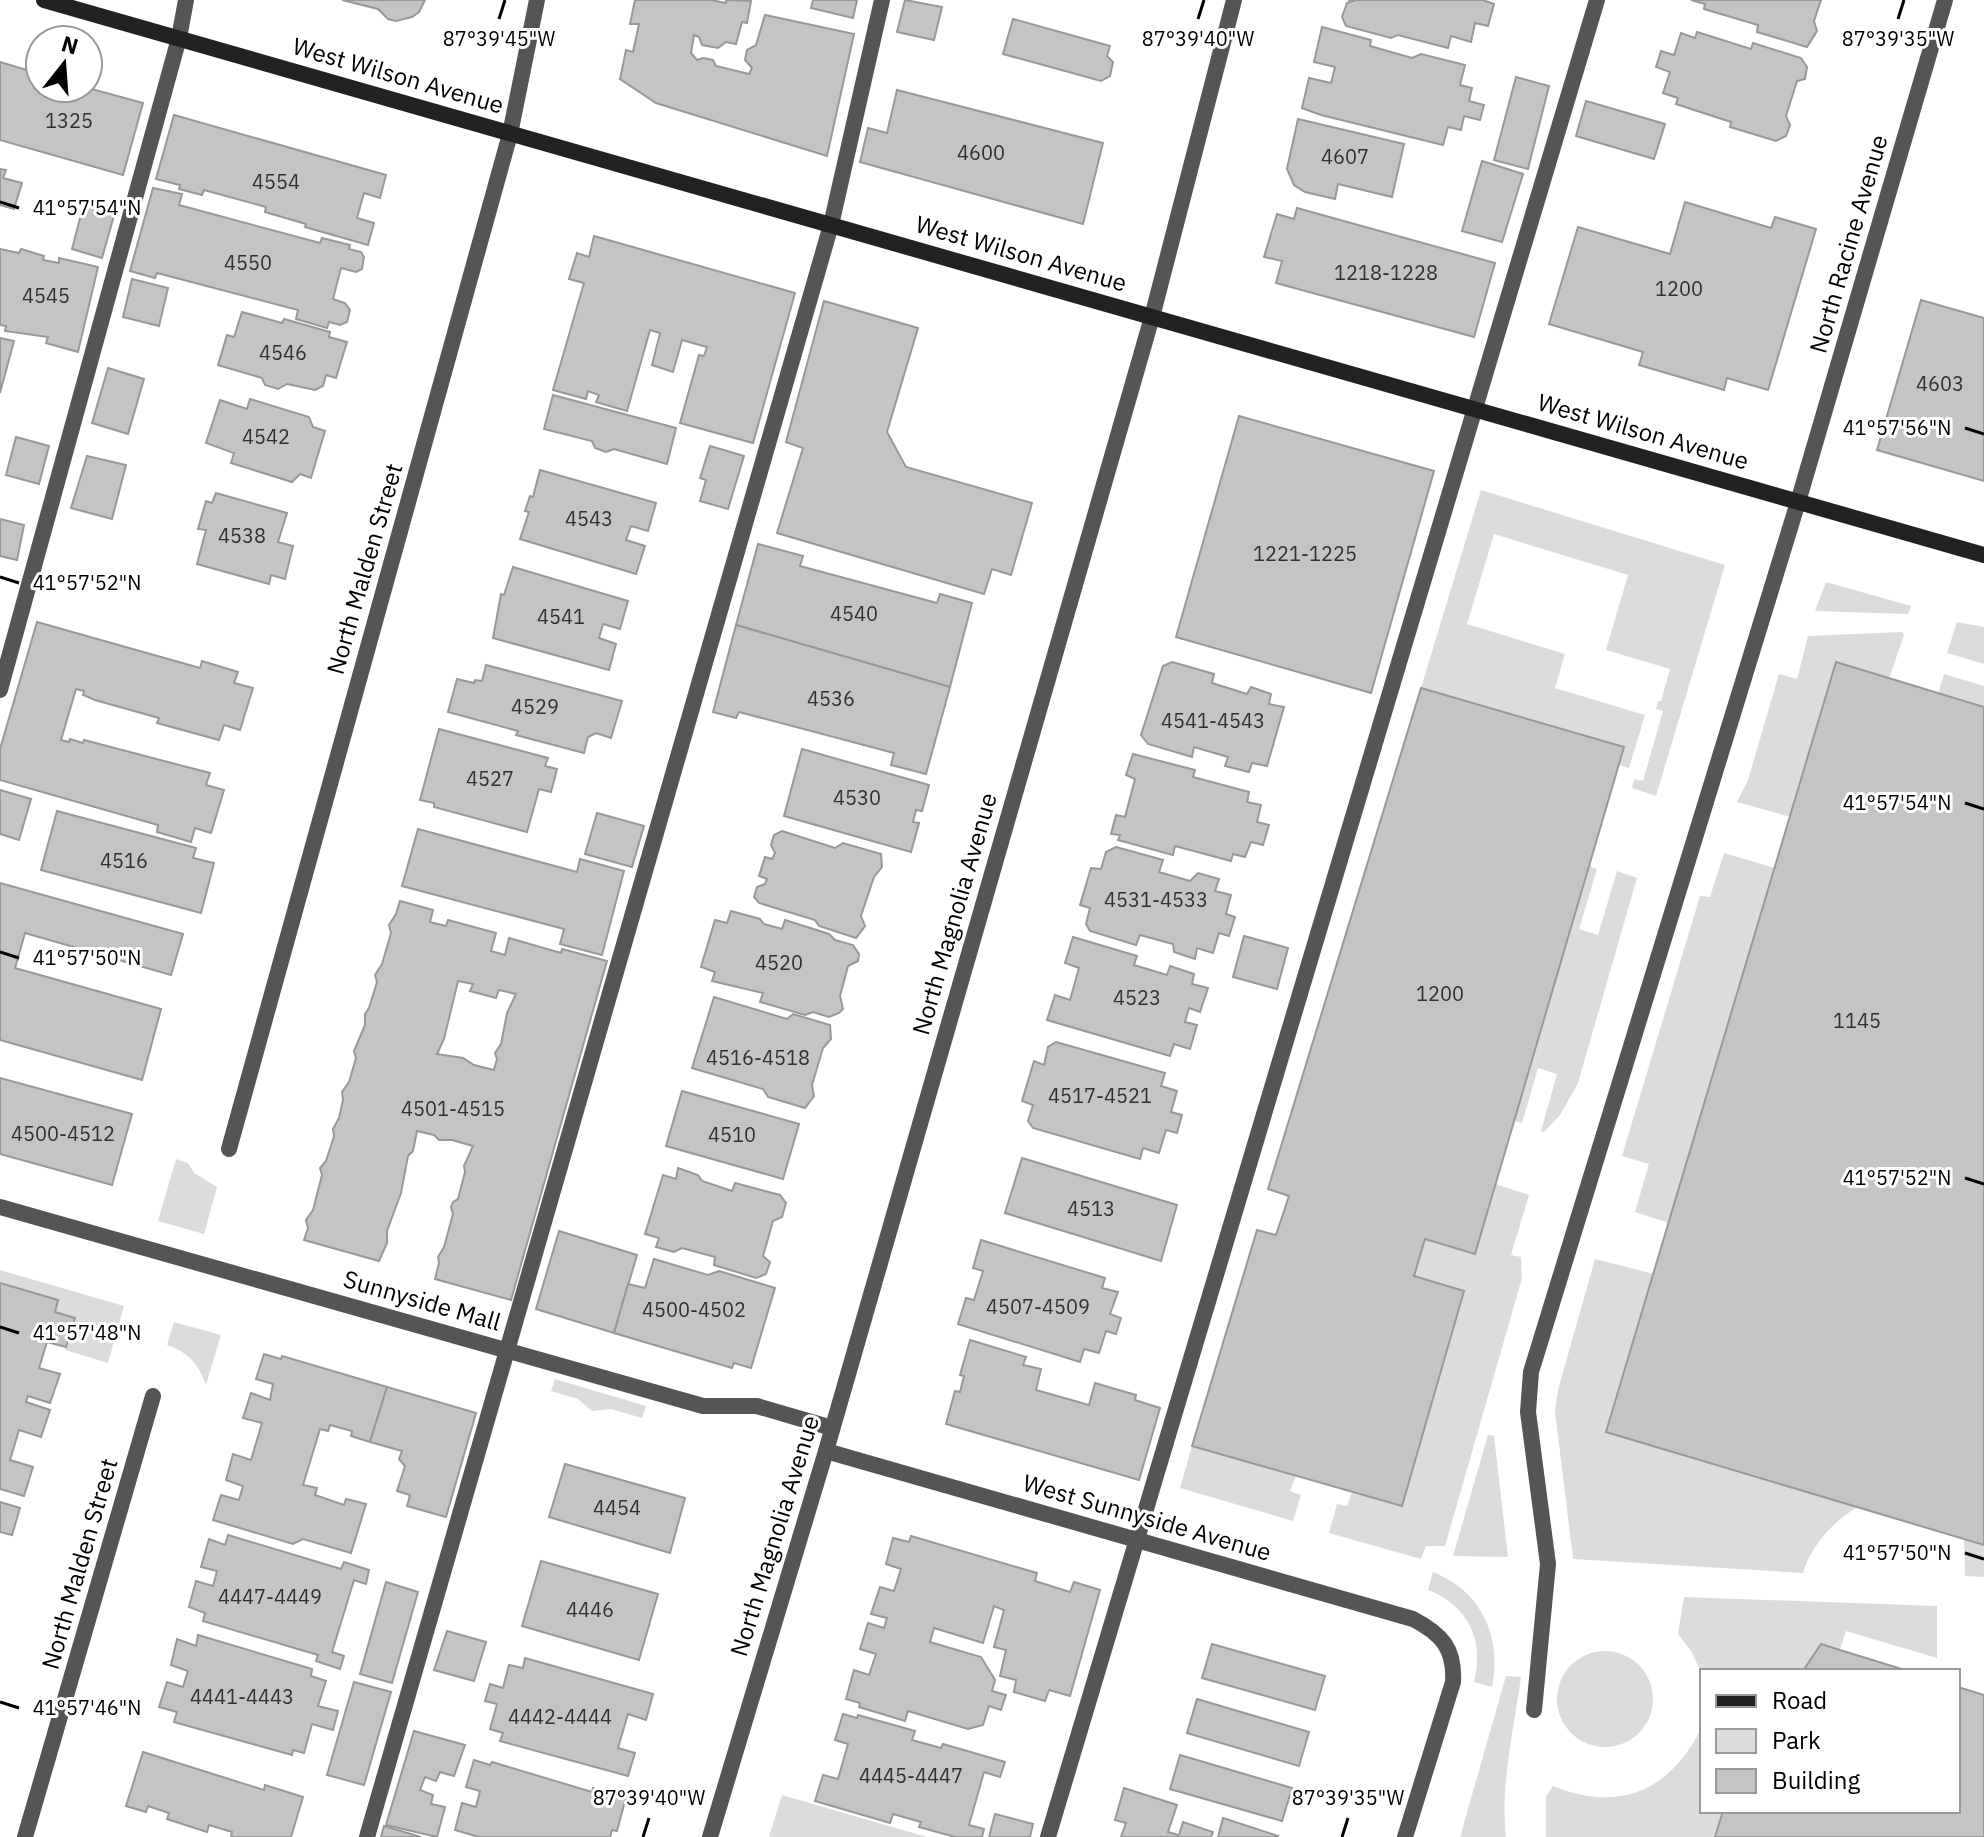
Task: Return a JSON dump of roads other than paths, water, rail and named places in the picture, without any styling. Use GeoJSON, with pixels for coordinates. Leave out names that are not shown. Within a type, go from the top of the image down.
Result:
{"type":"FeatureCollection","features":[{"type":"Feature","properties":{"kind":"street","name":"West Wilson Avenue"},"geometry":{"type":"LineString","coordinates":[[44,0],[1984,555]]}},
{"type":"Feature","properties":{"kind":"street"},"geometry":{"type":"LineString","coordinates":[[0,690],[179,38],[186,0]]}},
{"type":"Feature","properties":{"kind":"street","name":"North Malden Street"},"geometry":{"type":"LineString","coordinates":[[229,1149],[510,134],[537,0]]}},
{"type":"Feature","properties":{"kind":"street"},"geometry":{"type":"LineString","coordinates":[[367,1837],[831,225],[882,0]]}},
{"type":"Feature","properties":{"kind":"street","name":"North Magnolia Avenue"},"geometry":{"type":"LineString","coordinates":[[710,1837],[826,1451],[1152,317],[1234,0]]}},
{"type":"Feature","properties":{"kind":"street"},"geometry":{"type":"LineString","coordinates":[[1048,1837],[1597,0]]}},
{"type":"Feature","properties":{"kind":"street","name":"North Racine Avenue"},"geometry":{"type":"LineString","coordinates":[[1534,1710],[1548,1564],[1528,1412],[1531,1372],[1798,502],[1945,0]]}},
{"type":"Feature","properties":{"kind":"street","name":"Sunnyside Mall"},"geometry":{"type":"LineString","coordinates":[[0,1207],[703,1406],[757,1406],[832,1428]]}},
{"type":"Feature","properties":{"kind":"street","name":"North Malden Street"},"geometry":{"type":"LineString","coordinates":[[25,1837],[153,1396]]}},
{"type":"Feature","properties":{"kind":"street","name":"West Sunnyside Avenue"},"geometry":{"type":"LineString","coordinates":[[826,1451],[1413,1619],[1431,1628],[1447,1645],[1454,1666],[1453,1682],[1405,1837]]}}]}
